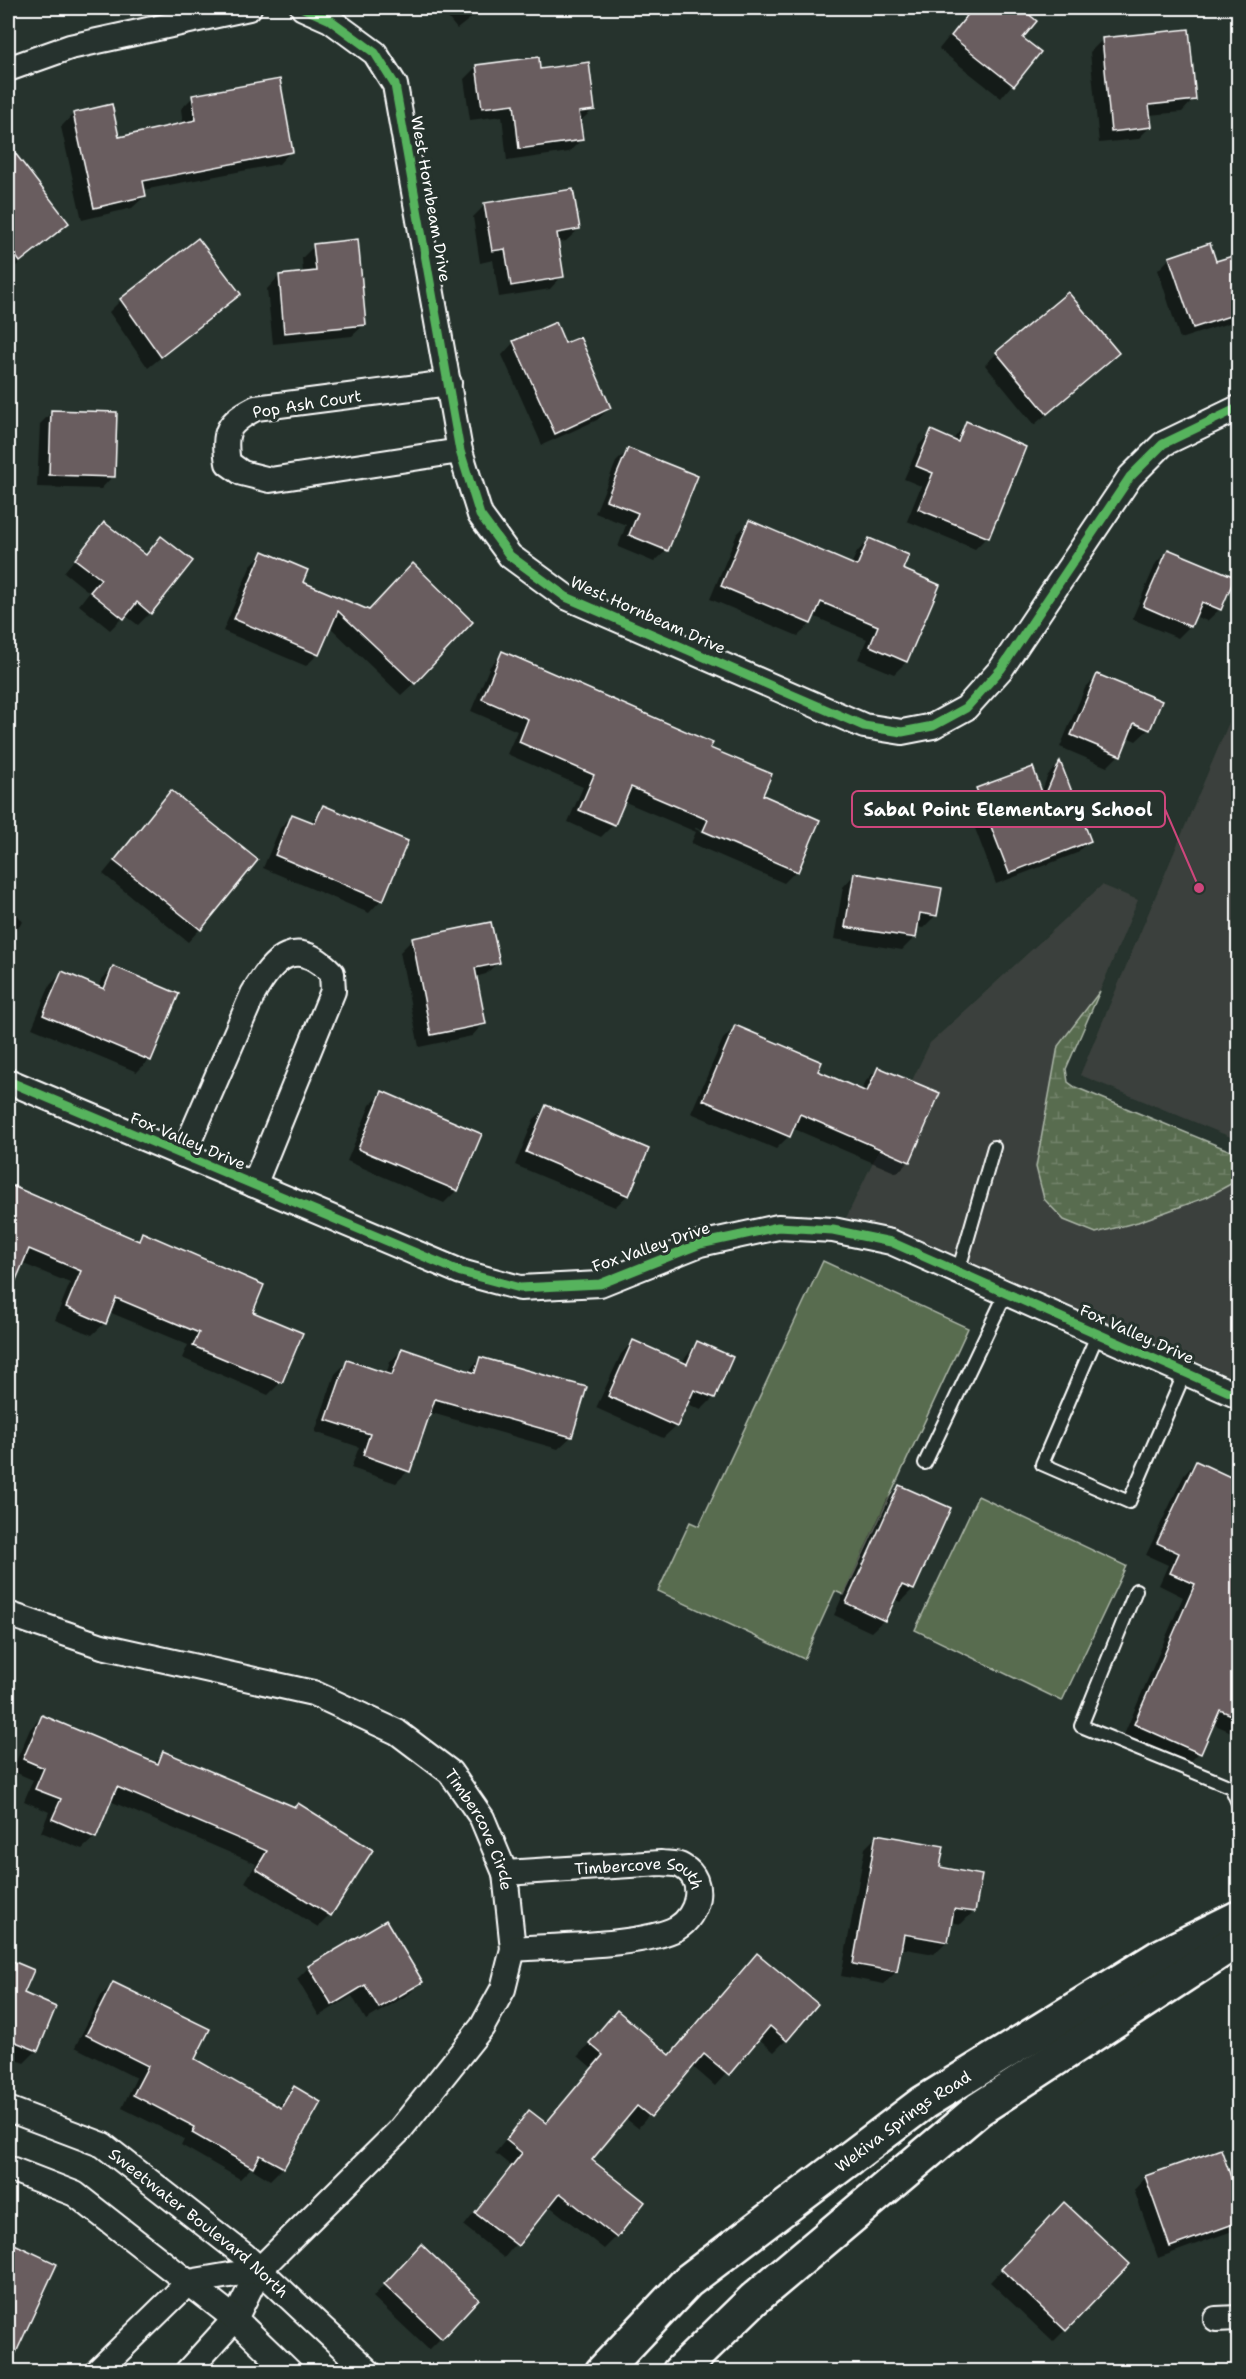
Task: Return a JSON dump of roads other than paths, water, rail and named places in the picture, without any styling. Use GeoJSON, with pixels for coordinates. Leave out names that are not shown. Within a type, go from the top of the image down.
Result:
{"type":"FeatureCollection","features":[{"type":"Feature","properties":{"kind":"main road","name":"Wekiva Springs Road"},"geometry":{"type":"LineString","coordinates":[[602,2372],[688,2281],[923,2103],[1161,1956],[1239,1918]]}},
{"type":"Feature","properties":{"kind":"main road","name":"Wekiva Springs Road"},"geometry":{"type":"LineString","coordinates":[[679,2372],[754,2300],[979,2109],[1225,1945],[1239,1939]]}},
{"type":"Feature","properties":{"kind":"street"},"geometry":{"type":"LineString","coordinates":[[8,69],[70,47],[249,8]]}},
{"type":"Feature","properties":{"kind":"street","name":"West Hornbeam Drive"},"geometry":{"type":"LineString","coordinates":[[303,8],[330,20],[375,53],[395,85],[460,451],[480,515],[510,556],[566,597],[864,726],[902,732],[933,726],[966,708],[1001,669],[1130,477],[1163,444],[1239,408]]}},
{"type":"Feature","properties":{"kind":"street","name":"Pop Ash Court"},"geometry":{"type":"LineString","coordinates":[[449,383],[256,408],[234,419],[225,440],[228,463],[242,473],[270,480],[460,451]]}},
{"type":"Feature","properties":{"kind":"street"},"geometry":{"type":"LineString","coordinates":[[183,1155],[253,994],[267,969],[285,956],[303,953],[318,958],[332,973],[333,991],[254,1185]]}},
{"type":"Feature","properties":{"kind":"street","name":"Fox Valley Drive"},"geometry":{"type":"LineString","coordinates":[[8,1081],[461,1272],[520,1288],[600,1284],[700,1244],[777,1227],[833,1230],[891,1242],[1239,1396]]}},
{"type":"Feature","properties":{"kind":"street","name":"Timbercove Circle"},"geometry":{"type":"LineString","coordinates":[[8,1614],[102,1646],[313,1693],[397,1732],[450,1772],[482,1818],[506,1872],[513,1949],[503,1989],[482,2027],[399,2131],[259,2270],[235,2319],[188,2372]]}},
{"type":"Feature","properties":{"kind":"street","name":"Timbercove South"},"geometry":{"type":"LineString","coordinates":[[506,1872],[661,1863],[682,1866],[695,1876],[698,1893],[693,1911],[678,1927],[646,1939],[513,1949]]}},
{"type":"Feature","properties":{"kind":"street","name":"Sweetwater Boulevard North"},"geometry":{"type":"LineString","coordinates":[[8,2109],[103,2145],[259,2270],[369,2372]]}},
{"type":"Feature","properties":{"kind":"street"},"geometry":{"type":"LineString","coordinates":[[8,2168],[75,2194],[235,2319],[290,2372]]}},
{"type":"Feature","properties":{"kind":"street"},"geometry":{"type":"LineString","coordinates":[[97,2372],[189,2282],[259,2270]]}},
{"type":"Feature","properties":{"kind":"lane"},"geometry":{"type":"LineString","coordinates":[[958,1272],[994,1147]]}},
{"type":"Feature","properties":{"kind":"lane"},"geometry":{"type":"LineString","coordinates":[[924,1462],[1006,1293]]}},
{"type":"Feature","properties":{"kind":"lane"},"geometry":{"type":"LineString","coordinates":[[1098,1334],[1042,1464],[1129,1502],[1185,1372]]}},
{"type":"Feature","properties":{"kind":"lane"},"geometry":{"type":"LineString","coordinates":[[1136,1590],[1081,1726],[1235,1785],[1239,1803]]}},
{"type":"Feature","properties":{"kind":"place","name":"Sabal Point Elementary School"},"geometry":{"type":"Point","coordinates":[1199,888]}}]}
